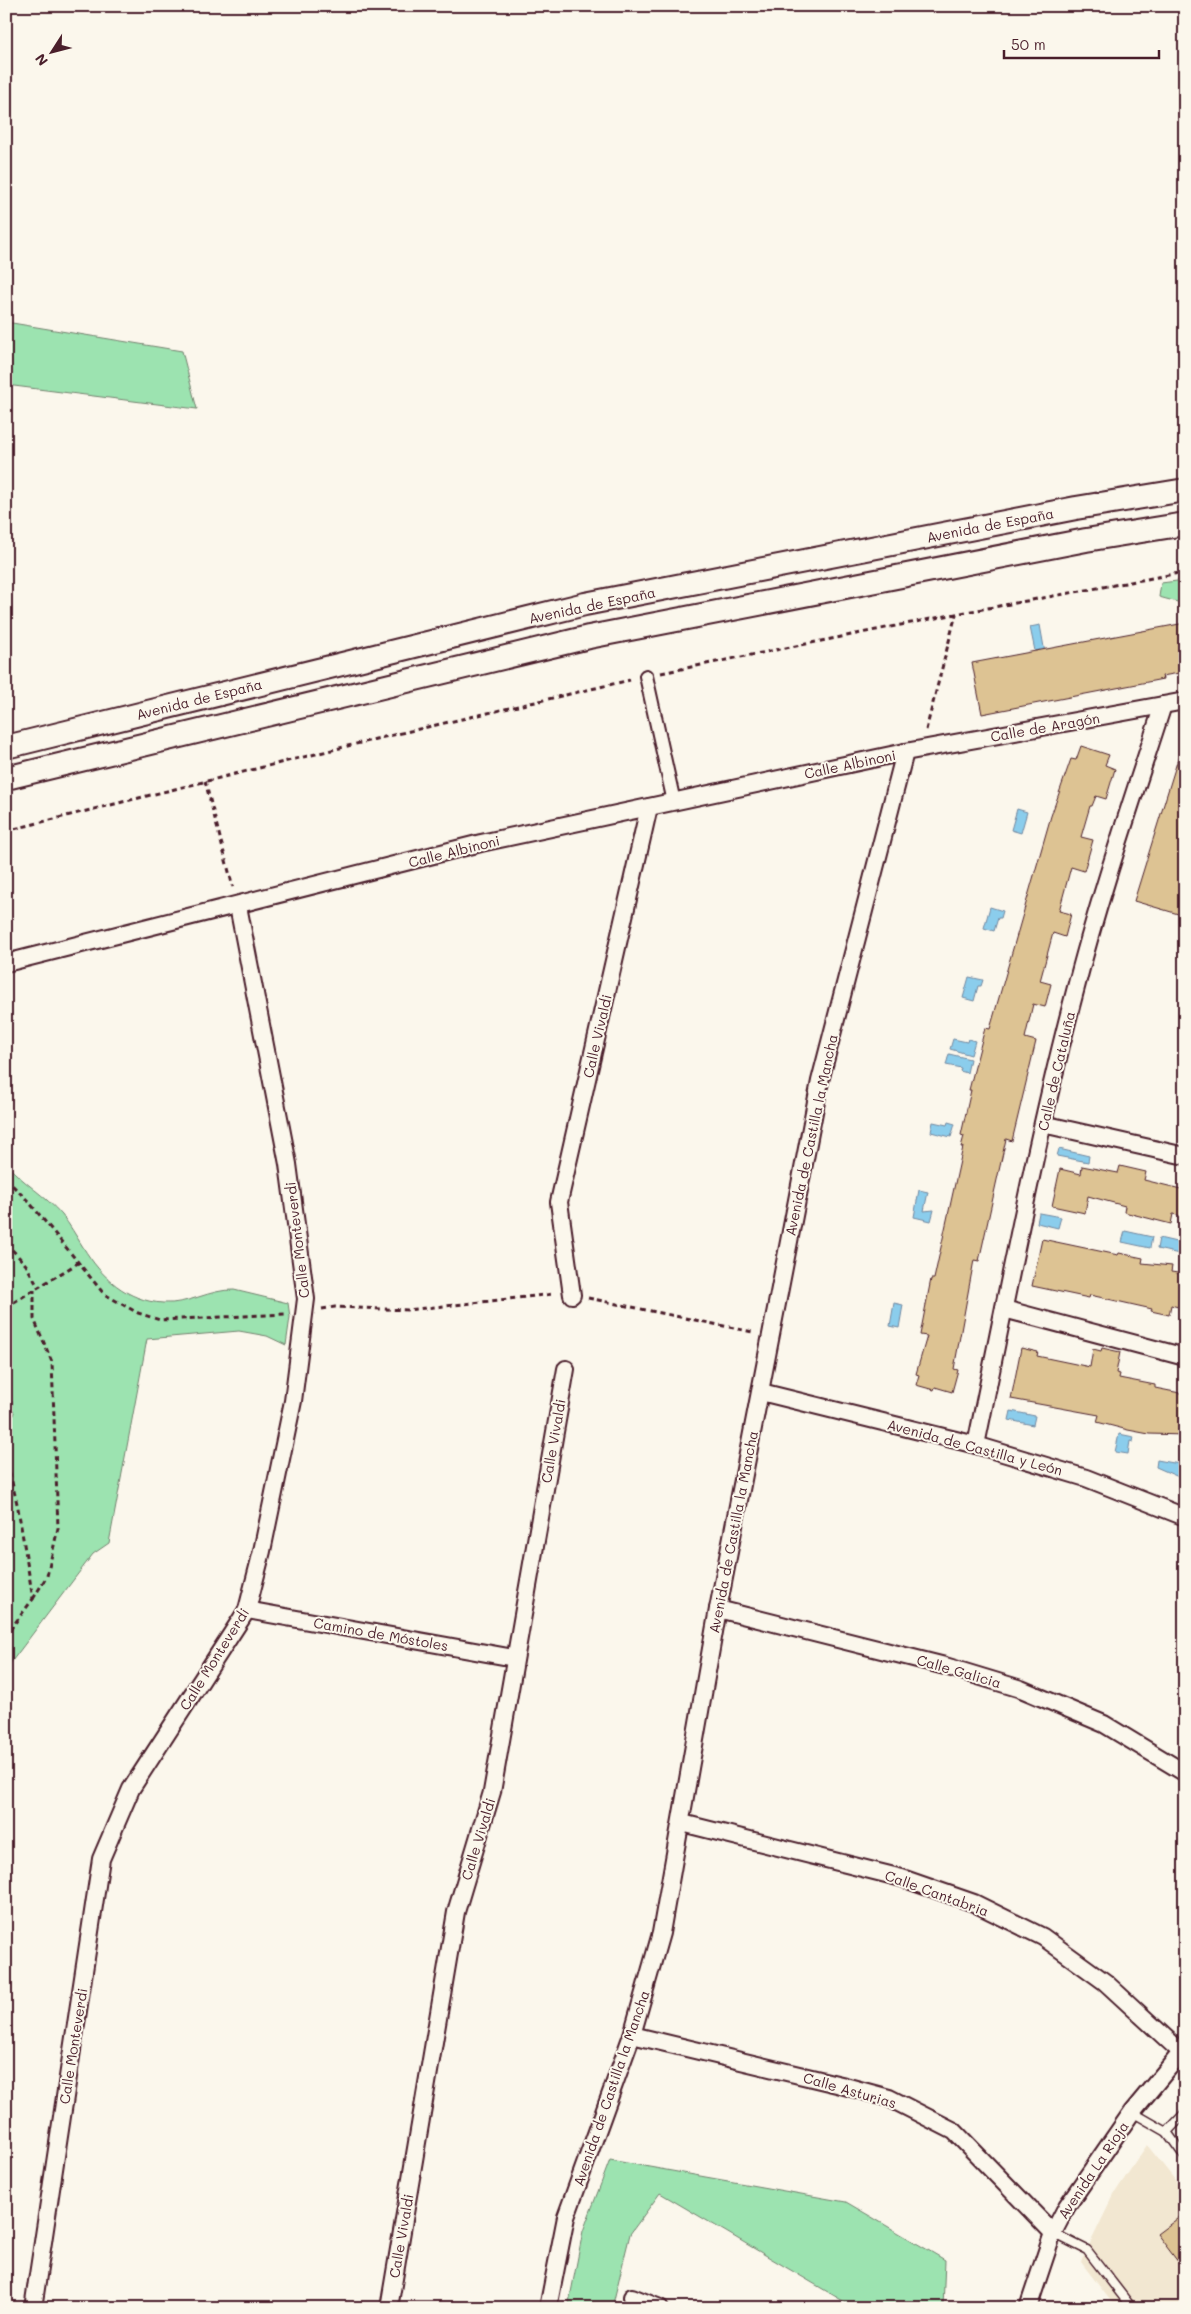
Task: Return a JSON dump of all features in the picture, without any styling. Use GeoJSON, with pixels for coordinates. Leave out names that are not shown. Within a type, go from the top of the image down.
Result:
{"type":"FeatureCollection","features":[{"type":"Feature","properties":{"kind":"main road","name":"Avenida de España"},"geometry":{"type":"LineString","coordinates":[[6,747],[585,604],[1076,508],[1185,490]]}},
{"type":"Feature","properties":{"kind":"main road"},"geometry":{"type":"LineString","coordinates":[[6,778],[589,637],[1086,540],[1185,524]]}},
{"type":"Feature","properties":{"kind":"street"},"geometry":{"type":"LineString","coordinates":[[646,676],[674,802]]}},
{"type":"Feature","properties":{"kind":"street","name":"Calle de Aragón"},"geometry":{"type":"LineString","coordinates":[[913,751],[1185,701]]}},
{"type":"Feature","properties":{"kind":"street","name":"Calle de Cataluña"},"geometry":{"type":"LineString","coordinates":[[976,1445],[1044,1124],[1074,994],[1121,832],[1163,705]]}},
{"type":"Feature","properties":{"kind":"street","name":"Calle Albinoni"},"geometry":{"type":"LineString","coordinates":[[6,963],[238,906],[481,843],[913,751]]}},
{"type":"Feature","properties":{"kind":"street","name":"Avenida de Castilla la Mancha"},"geometry":{"type":"LineString","coordinates":[[548,2308],[566,2217],[632,2035],[661,1933],[682,1823],[718,1609],[820,1081],[913,751]]}},
{"type":"Feature","properties":{"kind":"street","name":"Calle Vivaldi"},"geometry":{"type":"LineString","coordinates":[[572,1295],[559,1202],[649,807]]}},
{"type":"Feature","properties":{"kind":"street","name":"Calle Monteverdi"},"geometry":{"type":"LineString","coordinates":[[33,2308],[101,1859],[131,1789],[247,1610],[262,1551],[293,1401],[306,1299],[288,1164],[238,906]]}},
{"type":"Feature","properties":{"kind":"street"},"geometry":{"type":"LineString","coordinates":[[1044,1124],[1185,1156]]}},
{"type":"Feature","properties":{"kind":"street"},"geometry":{"type":"LineString","coordinates":[[1004,1309],[1185,1357]]}},
{"type":"Feature","properties":{"kind":"street","name":"Calle Vivaldi"},"geometry":{"type":"LineString","coordinates":[[389,2308],[456,1912],[492,1792],[566,1369]]}},
{"type":"Feature","properties":{"kind":"street","name":"Avenida de Castilla y León"},"geometry":{"type":"LineString","coordinates":[[760,1392],[976,1445],[1086,1478],[1185,1517]]}},
{"type":"Feature","properties":{"kind":"street","name":"Calle Galicia"},"geometry":{"type":"LineString","coordinates":[[718,1609],[945,1666],[1021,1689],[1104,1724],[1185,1774]]}},
{"type":"Feature","properties":{"kind":"street","name":"Camino de Móstoles"},"geometry":{"type":"LineString","coordinates":[[247,1610],[514,1658]]}},
{"type":"Feature","properties":{"kind":"street","name":"Calle Cantabria"},"geometry":{"type":"LineString","coordinates":[[682,1823],[902,1878],[974,1903],[1043,1937],[1059,1948],[1105,1982],[1183,2050]]}},
{"type":"Feature","properties":{"kind":"street","name":"Calle Asturias"},"geometry":{"type":"LineString","coordinates":[[632,2035],[889,2098],[954,2131],[1053,2233]]}},
{"type":"Feature","properties":{"kind":"street","name":"Avenida La Rioja"},"geometry":{"type":"LineString","coordinates":[[1028,2308],[1053,2233],[1067,2206],[1132,2112],[1183,2050]]}},
{"type":"Feature","properties":{"kind":"street"},"geometry":{"type":"LineString","coordinates":[[632,2297],[660,2308]]}},
{"type":"Feature","properties":{"kind":"lane"},"geometry":{"type":"LineString","coordinates":[[1132,2112],[1167,2132],[1185,2157]]}},
{"type":"Feature","properties":{"kind":"lane"},"geometry":{"type":"LineString","coordinates":[[1167,2132],[1185,2113]]}},
{"type":"Feature","properties":{"kind":"lane"},"geometry":{"type":"LineString","coordinates":[[1053,2233],[1087,2250],[1132,2308]]}},
{"type":"Feature","properties":{"kind":"path"},"geometry":{"type":"LineString","coordinates":[[6,831],[380,738],[646,676],[956,614],[1185,572]]}},
{"type":"Feature","properties":{"kind":"path"},"geometry":{"type":"LineString","coordinates":[[913,751],[956,614]]}},
{"type":"Feature","properties":{"kind":"path"},"geometry":{"type":"LineString","coordinates":[[206,781],[238,906]]}},
{"type":"Feature","properties":{"kind":"path"},"geometry":{"type":"LineString","coordinates":[[6,1179],[28,1202],[104,1294],[138,1313],[160,1320],[291,1313]]}},
{"type":"Feature","properties":{"kind":"path"},"geometry":{"type":"LineString","coordinates":[[6,1243],[26,1265],[38,1287]]}},
{"type":"Feature","properties":{"kind":"path"},"geometry":{"type":"LineString","coordinates":[[6,1307],[78,1263]]}},
{"type":"Feature","properties":{"kind":"path"},"geometry":{"type":"LineString","coordinates":[[6,1636],[47,1576],[58,1528],[52,1362],[34,1319],[34,1290]]}},
{"type":"Feature","properties":{"kind":"path"},"geometry":{"type":"LineString","coordinates":[[317,1309],[335,1307],[408,1310],[554,1294],[572,1295],[771,1335]]}},
{"type":"Feature","properties":{"kind":"path"},"geometry":{"type":"LineString","coordinates":[[6,1375],[13,1414],[6,1427]]}},
{"type":"Feature","properties":{"kind":"path"},"geometry":{"type":"LineString","coordinates":[[6,1446],[32,1599]]}},
{"type":"Feature","properties":{"kind":"shaded area"},"geometry":{"type":"Polygon","coordinates":[[[1147,2145],[1183,2190],[1185,2189],[1185,2308],[1116,2308],[1081,2262],[1114,2194],[1147,2145]]]}},
{"type":"Feature","properties":{"kind":"green space"},"geometry":{"type":"Polygon","coordinates":[[[6,322],[182,351],[197,409],[6,385],[6,322]]]}},
{"type":"Feature","properties":{"kind":"green space"},"geometry":{"type":"Polygon","coordinates":[[[1185,580],[1185,604],[1159,597],[1161,583],[1185,580]]]}},
{"type":"Feature","properties":{"kind":"green space"},"geometry":{"type":"Polygon","coordinates":[[[6,1164],[56,1208],[98,1268],[116,1285],[138,1298],[172,1303],[225,1290],[234,1290],[288,1303],[290,1317],[286,1345],[267,1336],[239,1331],[147,1339],[109,1543],[93,1554],[6,1669],[6,1164]]]}},
{"type":"Feature","properties":{"kind":"green space"},"geometry":{"type":"Polygon","coordinates":[[[610,2160],[846,2202],[945,2260],[943,2308],[855,2308],[660,2193],[630,2234],[612,2308],[568,2308],[583,2231],[610,2160]]]}},
{"type":"Feature","properties":{"kind":"water"},"geometry":{"type":"Polygon","coordinates":[[[1040,625],[1045,653],[1042,653],[1040,650],[1035,651],[1030,627],[1040,625]]]}},
{"type":"Feature","properties":{"kind":"water"},"geometry":{"type":"Polygon","coordinates":[[[1017,809],[1027,812],[1021,833],[1011,830],[1017,809]]]}},
{"type":"Feature","properties":{"kind":"water"},"geometry":{"type":"Polygon","coordinates":[[[990,907],[1003,911],[1001,918],[998,918],[994,931],[984,928],[990,907]]]}},
{"type":"Feature","properties":{"kind":"water"},"geometry":{"type":"Polygon","coordinates":[[[969,977],[983,980],[981,986],[978,986],[974,1001],[963,998],[969,977]]]}},
{"type":"Feature","properties":{"kind":"water"},"geometry":{"type":"Polygon","coordinates":[[[953,1039],[967,1042],[968,1039],[975,1041],[971,1055],[950,1049],[953,1039]]]}},
{"type":"Feature","properties":{"kind":"water"},"geometry":{"type":"Polygon","coordinates":[[[949,1054],[970,1059],[967,1073],[960,1071],[961,1068],[946,1065],[949,1054]]]}},
{"type":"Feature","properties":{"kind":"water"},"geometry":{"type":"Polygon","coordinates":[[[933,1122],[947,1125],[948,1122],[955,1124],[951,1137],[931,1132],[933,1122]]]}},
{"type":"Feature","properties":{"kind":"water"},"geometry":{"type":"Polygon","coordinates":[[[1059,1149],[1089,1156],[1088,1162],[1057,1156],[1059,1149]]]}},
{"type":"Feature","properties":{"kind":"water"},"geometry":{"type":"Polygon","coordinates":[[[919,1190],[928,1192],[924,1211],[934,1210],[931,1221],[914,1217],[919,1190]]]}},
{"type":"Feature","properties":{"kind":"water"},"geometry":{"type":"Polygon","coordinates":[[[1039,1213],[1061,1217],[1058,1228],[1037,1223],[1039,1213]]]}},
{"type":"Feature","properties":{"kind":"water"},"geometry":{"type":"Polygon","coordinates":[[[1125,1231],[1152,1237],[1150,1248],[1122,1242],[1125,1231]]]}},
{"type":"Feature","properties":{"kind":"water"},"geometry":{"type":"Polygon","coordinates":[[[1159,1238],[1185,1244],[1184,1255],[1157,1249],[1159,1238]]]}},
{"type":"Feature","properties":{"kind":"water"},"geometry":{"type":"Polygon","coordinates":[[[894,1303],[903,1305],[899,1328],[890,1326],[894,1303]]]}},
{"type":"Feature","properties":{"kind":"water"},"geometry":{"type":"Polygon","coordinates":[[[1011,1411],[1035,1416],[1033,1425],[1009,1420],[1011,1411]]]}},
{"type":"Feature","properties":{"kind":"water"},"geometry":{"type":"Polygon","coordinates":[[[1119,1434],[1134,1437],[1133,1442],[1130,1441],[1128,1454],[1115,1452],[1119,1434]]]}},
{"type":"Feature","properties":{"kind":"water"},"geometry":{"type":"Polygon","coordinates":[[[1157,1460],[1185,1465],[1183,1479],[1156,1467],[1157,1460]]]}},
{"type":"Feature","properties":{"kind":"building"},"geometry":{"type":"Polygon","coordinates":[[[1185,623],[1185,672],[1162,676],[1163,679],[982,714],[972,663],[1185,623]]]}},
{"type":"Feature","properties":{"kind":"building"},"geometry":{"type":"Polygon","coordinates":[[[1081,746],[1109,755],[1105,765],[1115,769],[1106,799],[1096,796],[1092,806],[1090,806],[1081,837],[1093,840],[1084,871],[1071,867],[1059,911],[1071,914],[1065,937],[1053,933],[1040,981],[1051,984],[1045,1007],[1033,1004],[1025,1038],[1036,1041],[1012,1141],[1006,1139],[979,1261],[974,1260],[954,1369],[958,1370],[952,1392],[935,1387],[934,1390],[916,1385],[919,1375],[916,1374],[927,1336],[920,1335],[931,1279],[934,1279],[963,1147],[961,1147],[964,1136],[961,1135],[971,1090],[969,1090],[985,1028],[990,1029],[1051,816],[1071,759],[1076,760],[1081,746]]]}},
{"type":"Feature","properties":{"kind":"building"},"geometry":{"type":"Polygon","coordinates":[[[1181,749],[1185,750],[1185,916],[1134,901],[1181,749]]]}},
{"type":"Feature","properties":{"kind":"building"},"geometry":{"type":"Polygon","coordinates":[[[1082,1166],[1118,1173],[1120,1166],[1146,1172],[1144,1180],[1185,1190],[1185,1217],[1173,1214],[1171,1224],[1124,1212],[1125,1206],[1088,1196],[1085,1213],[1052,1206],[1060,1169],[1081,1174],[1082,1166]]]}},
{"type":"Feature","properties":{"kind":"building"},"geometry":{"type":"Polygon","coordinates":[[[1042,1239],[1118,1255],[1119,1253],[1143,1258],[1142,1263],[1172,1266],[1171,1272],[1185,1274],[1178,1307],[1171,1305],[1169,1315],[1151,1311],[1152,1309],[1090,1295],[1089,1298],[1032,1286],[1042,1239]]]}},
{"type":"Feature","properties":{"kind":"building"},"geometry":{"type":"Polygon","coordinates":[[[1021,1348],[1038,1352],[1037,1356],[1090,1367],[1093,1349],[1101,1351],[1102,1348],[1120,1352],[1116,1373],[1120,1374],[1119,1378],[1155,1385],[1155,1388],[1185,1394],[1185,1435],[1149,1434],[1128,1430],[1097,1422],[1099,1415],[1011,1399],[1021,1348]]]}},
{"type":"Feature","properties":{"kind":"building"},"geometry":{"type":"Polygon","coordinates":[[[1185,2213],[1185,2271],[1157,2234],[1185,2213]]]}}]}
